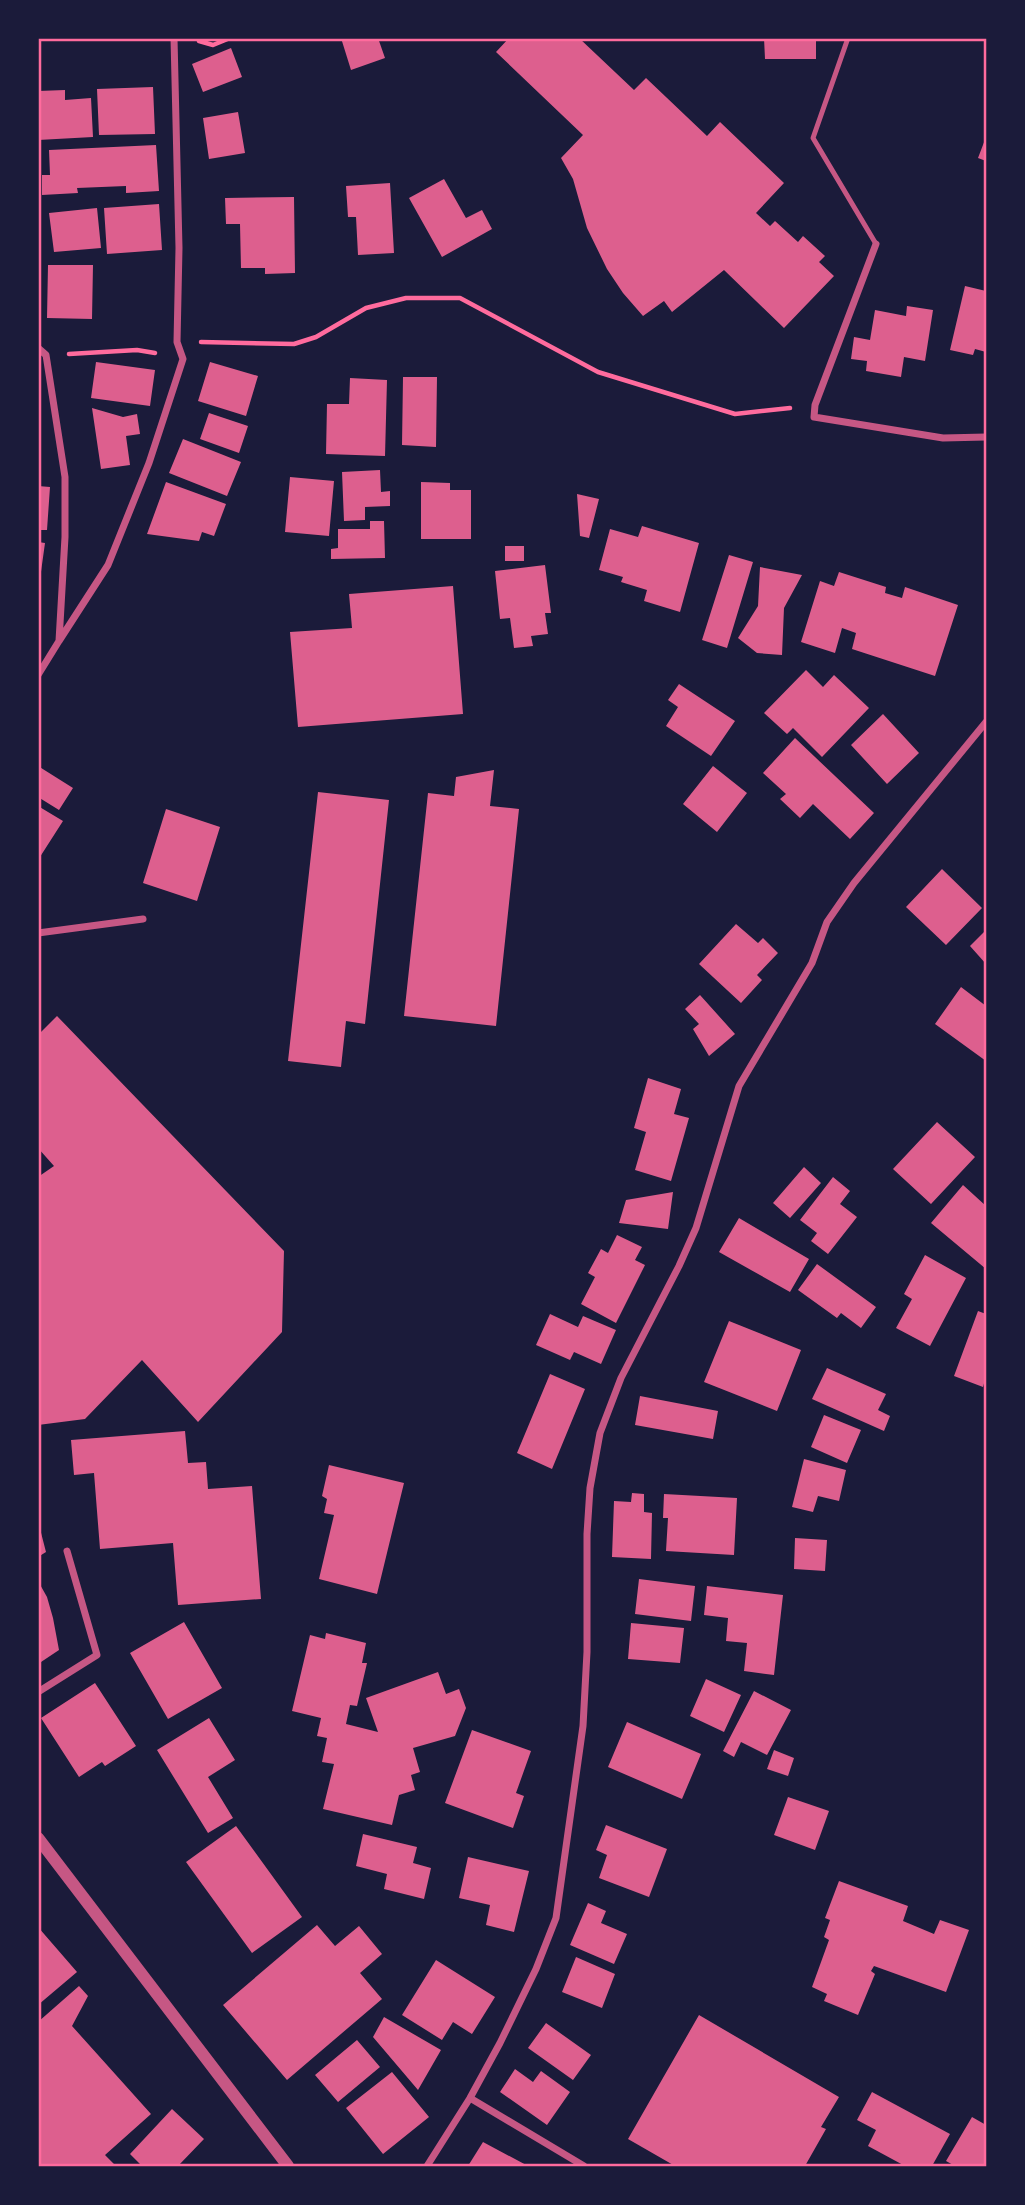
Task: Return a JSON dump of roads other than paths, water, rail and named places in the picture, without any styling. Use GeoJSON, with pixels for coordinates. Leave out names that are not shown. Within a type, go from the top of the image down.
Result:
{"type":"FeatureCollection","features":[{"type":"Feature","properties":{"kind":"street"},"geometry":{"type":"LineString","coordinates":[[38,675],[108,565],[149,463],[183,359],[177,342],[179,248],[174,38]]}},
{"type":"Feature","properties":{"kind":"street"},"geometry":{"type":"LineString","coordinates":[[876,244],[816,405],[814,417],[943,438],[986,437]]}},
{"type":"Feature","properties":{"kind":"street"},"geometry":{"type":"LineString","coordinates":[[38,348],[46,355],[65,477],[65,537],[59,641]]}},
{"type":"Feature","properties":{"kind":"street"},"geometry":{"type":"LineString","coordinates":[[427,2166],[470,2098],[500,2043],[556,1918],[583,1726],[590,1488],[600,1433],[621,1378],[696,1228],[739,1086],[811,963],[827,922],[854,883],[986,722]]}},
{"type":"Feature","properties":{"kind":"street"},"geometry":{"type":"LineString","coordinates":[[38,933],[143,919]]}},
{"type":"Feature","properties":{"kind":"street"},"geometry":{"type":"LineString","coordinates":[[38,1692],[97,1655],[67,1551]]}},
{"type":"Feature","properties":{"kind":"street"},"geometry":{"type":"LineString","coordinates":[[38,1838],[288,2166]]}},
{"type":"Feature","properties":{"kind":"street"},"geometry":{"type":"LineString","coordinates":[[470,2098],[584,2166]]}},
{"type":"Feature","properties":{"kind":"lane"},"geometry":{"type":"LineString","coordinates":[[848,38],[813,138],[876,244]]}}]}
